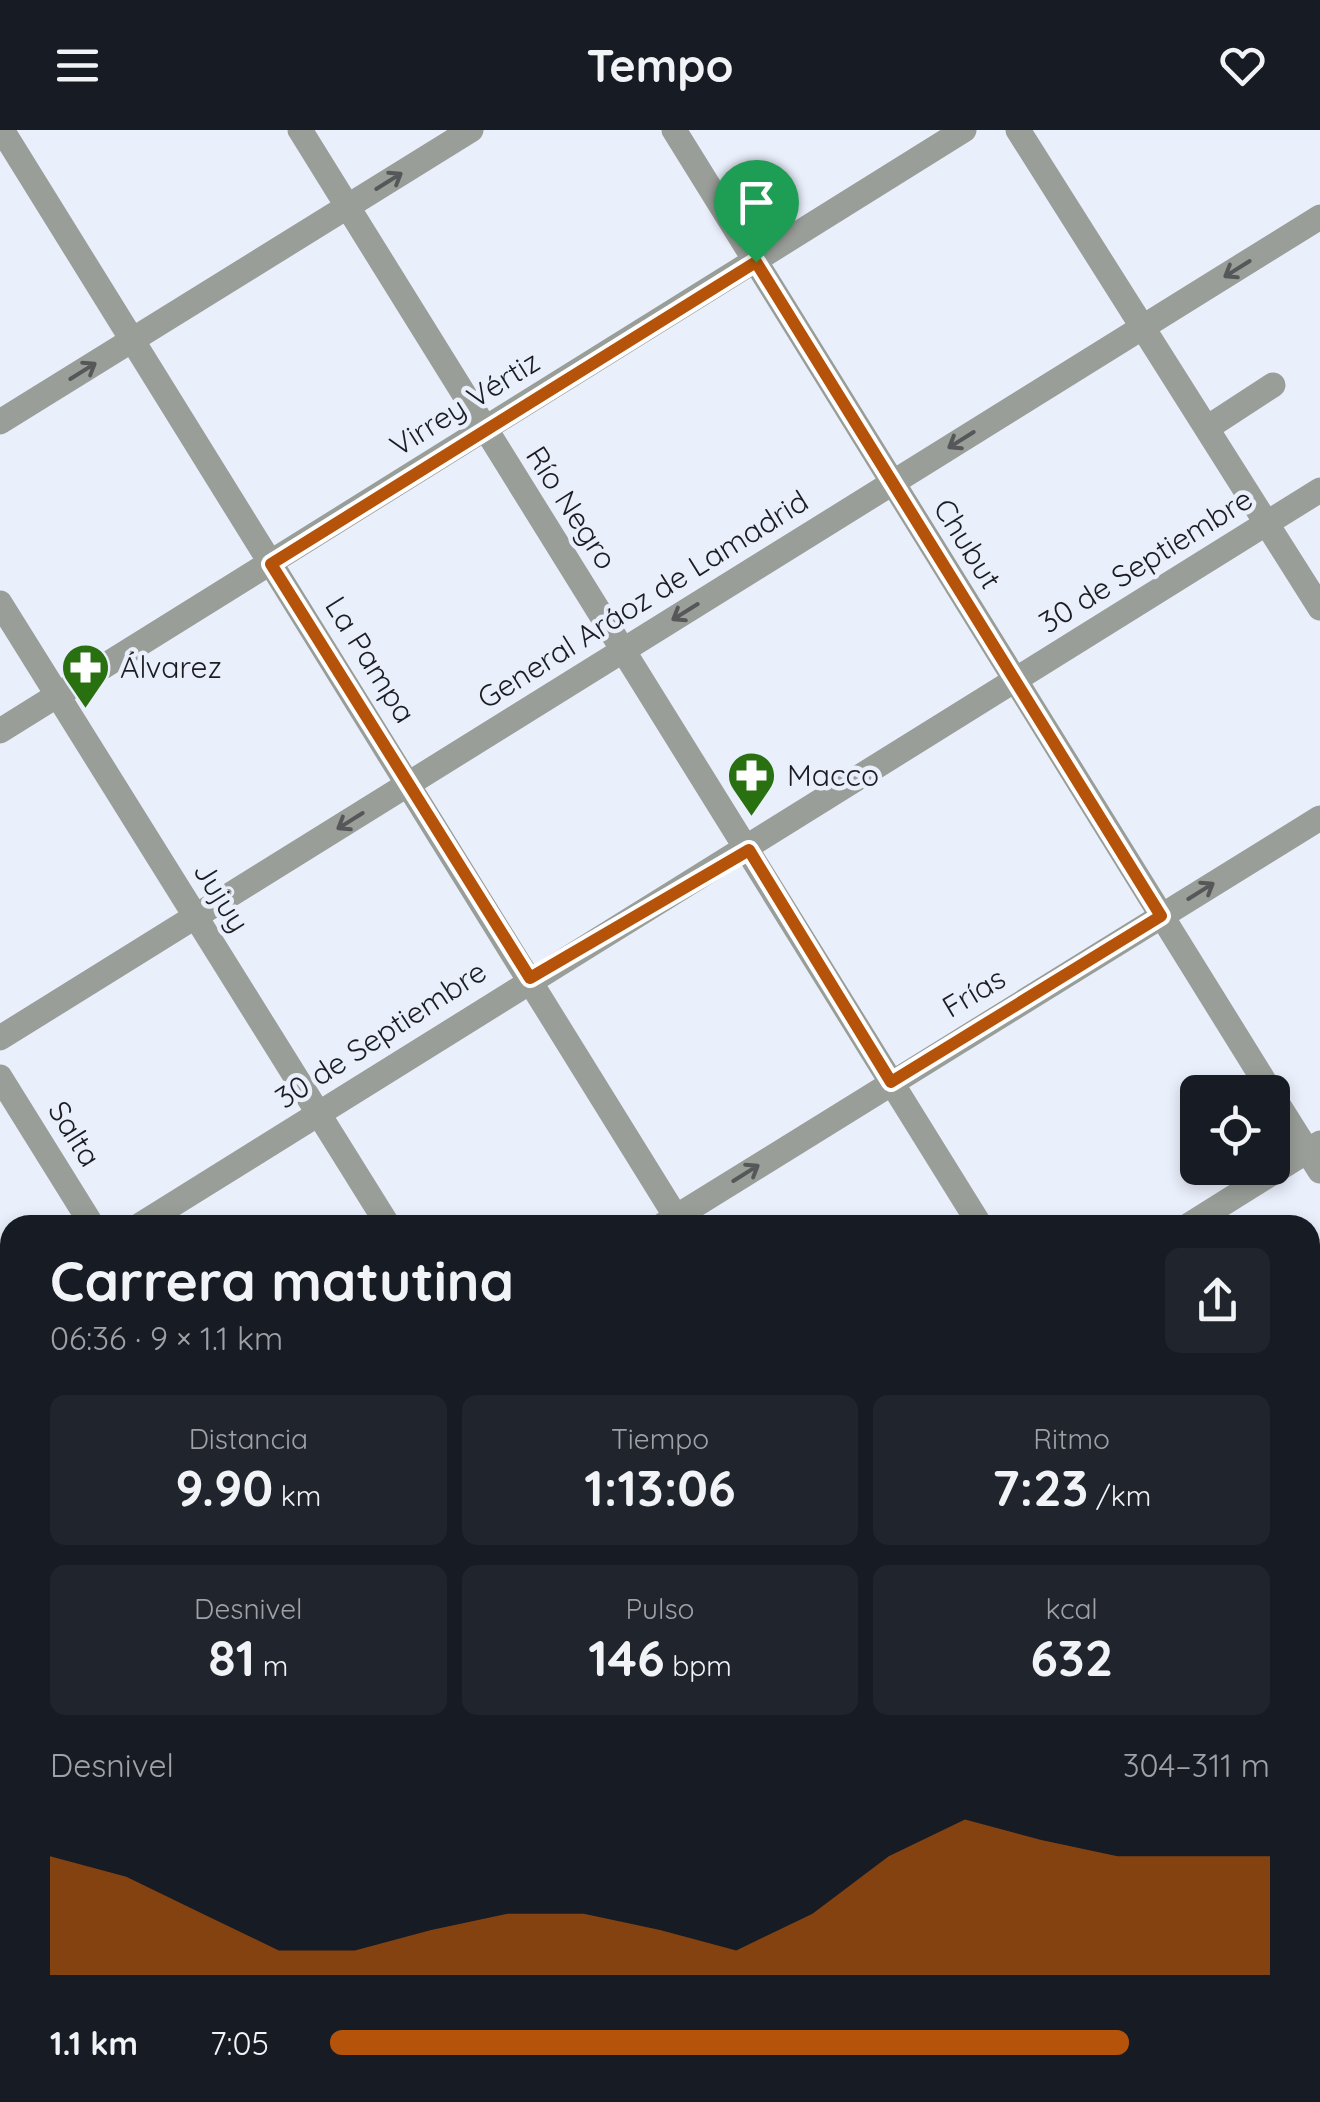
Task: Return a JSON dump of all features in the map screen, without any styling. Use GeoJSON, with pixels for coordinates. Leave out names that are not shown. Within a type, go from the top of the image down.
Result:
{"type":"FeatureCollection","features":[{"type":"Feature","properties":{"kind":"street","name":"La Pampa"},"geometry":{"type":"LineString","coordinates":[[2,130],[530,978],[670,1215]]}},
{"type":"Feature","properties":{"kind":"street","name":"Río Negro"},"geometry":{"type":"LineString","coordinates":[[300,130],[974,1215]]}},
{"type":"Feature","properties":{"kind":"street"},"geometry":{"type":"LineString","coordinates":[[0,422],[470,130]]}},
{"type":"Feature","properties":{"kind":"street","name":"Chubut"},"geometry":{"type":"LineString","coordinates":[[674,130],[1260,1075]]}},
{"type":"Feature","properties":{"kind":"street","name":"Virrey Vértiz"},"geometry":{"type":"LineString","coordinates":[[0,731],[964,130]]}},
{"type":"Feature","properties":{"kind":"street"},"geometry":{"type":"LineString","coordinates":[[1018,130],[1320,608]]}},
{"type":"Feature","properties":{"kind":"street","name":"General Aráoz de Lamadrid"},"geometry":{"type":"LineString","coordinates":[[0,1038],[1320,217]]}},
{"type":"Feature","properties":{"kind":"street"},"geometry":{"type":"LineString","coordinates":[[1207,428],[1273,385]]}},
{"type":"Feature","properties":{"kind":"street","name":"30 de Septiembre"},"geometry":{"type":"LineString","coordinates":[[156,1215],[530,978],[749,850],[1320,490]]}},
{"type":"Feature","properties":{"kind":"street","name":"Jujuy"},"geometry":{"type":"LineString","coordinates":[[0,603],[382,1215]]}},
{"type":"Feature","properties":{"kind":"street","name":"Frías"},"geometry":{"type":"LineString","coordinates":[[685,1215],[891,1082],[1320,818]]}},
{"type":"Feature","properties":{"kind":"street","name":"Salta"},"geometry":{"type":"LineString","coordinates":[[0,1077],[86,1215]]}},
{"type":"Feature","properties":{"kind":"street","name":"Chubut"},"geometry":{"type":"LineString","coordinates":[[1290,1119],[1316,1155]]}},
{"type":"Feature","properties":{"kind":"street"},"geometry":{"type":"LineString","coordinates":[[1208,1215],[1316,1155]]}},
{"type":"Feature","properties":{"kind":"place","name":"Álvarez"},"geometry":{"type":"Point","coordinates":[85,710]}},
{"type":"Feature","properties":{"kind":"place","name":"Macco"},"geometry":{"type":"Point","coordinates":[752,818]}},
{"type":"Feature","properties":{"kind":"route"},"geometry":{"type":"LineString","coordinates":[[756,262],[1161,916],[891,1082],[749,850],[530,978],[271,564],[756,262]]}}]}
